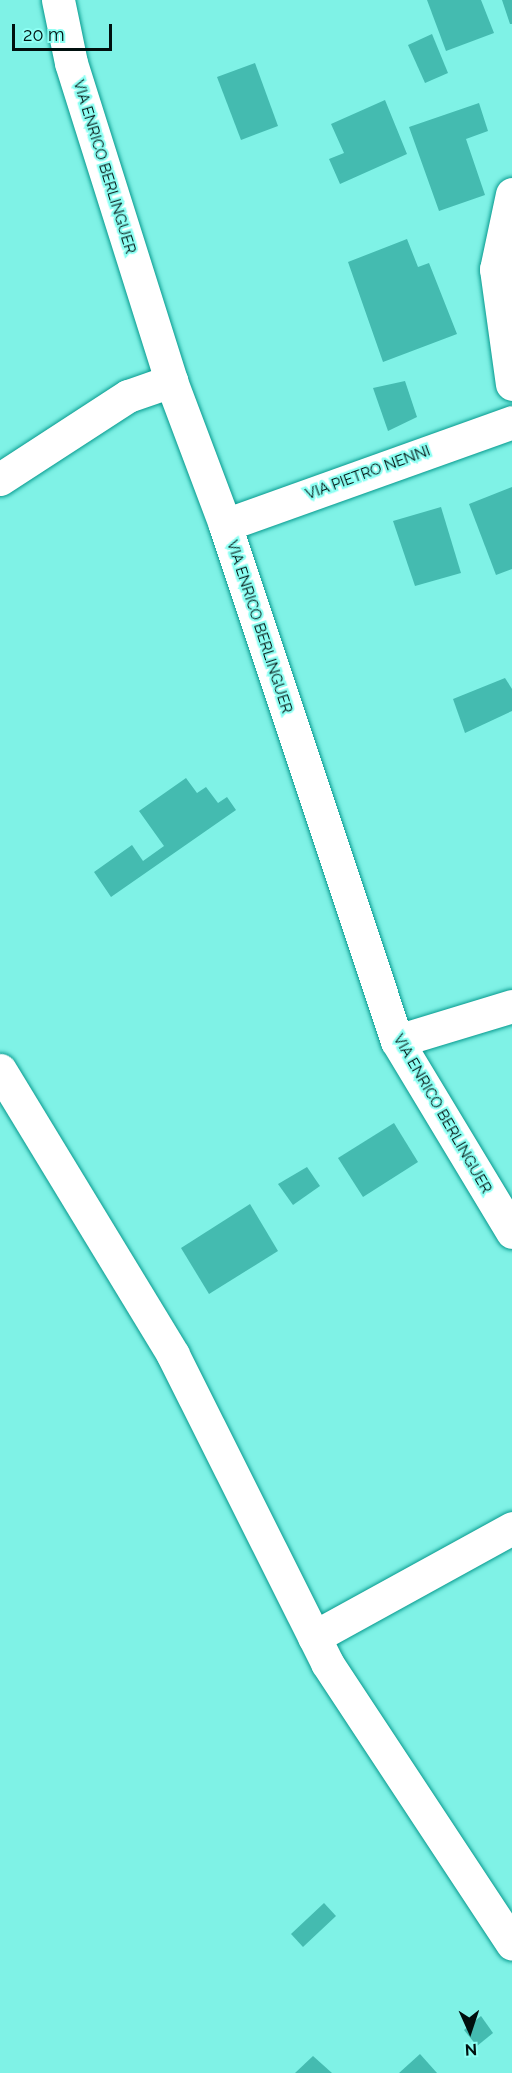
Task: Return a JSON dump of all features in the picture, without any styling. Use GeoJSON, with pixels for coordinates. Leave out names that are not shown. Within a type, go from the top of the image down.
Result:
{"type":"FeatureCollection","features":[{"type":"Feature","properties":{"kind":"street","name":"VIA ENRICO BERLINGUER"},"geometry":{"type":"LineString","coordinates":[[58,0],[72,63],[171,381],[225,525],[397,1041],[512,1232]]}},
{"type":"Feature","properties":{"kind":"street"},"geometry":{"type":"LineString","coordinates":[[512,194],[496,268],[512,384]]}},
{"type":"Feature","properties":{"kind":"street"},"geometry":{"type":"LineString","coordinates":[[0,479],[128,396],[171,381]]}},
{"type":"Feature","properties":{"kind":"street","name":"VIA PIETRO NENNI"},"geometry":{"type":"LineString","coordinates":[[225,525],[512,422]]}},
{"type":"Feature","properties":{"kind":"street"},"geometry":{"type":"LineString","coordinates":[[397,1041],[512,1006]]}},
{"type":"Feature","properties":{"kind":"street"},"geometry":{"type":"LineString","coordinates":[[0,1070],[173,1355],[314,1637],[512,1944]]}},
{"type":"Feature","properties":{"kind":"street"},"geometry":{"type":"LineString","coordinates":[[314,1637],[512,1528]]}},
{"type":"Feature","properties":{"kind":"building"},"geometry":{"type":"Polygon","coordinates":[[[427,0],[481,0],[494,33],[446,51],[427,0]]]}},
{"type":"Feature","properties":{"kind":"building"},"geometry":{"type":"Polygon","coordinates":[[[502,0],[512,0],[512,24],[510,24],[502,0]]]}},
{"type":"Feature","properties":{"kind":"building"},"geometry":{"type":"Polygon","coordinates":[[[432,34],[448,73],[425,83],[408,45],[432,34]]]}},
{"type":"Feature","properties":{"kind":"building"},"geometry":{"type":"Polygon","coordinates":[[[255,63],[278,126],[241,140],[217,77],[255,63]]]}},
{"type":"Feature","properties":{"kind":"building"},"geometry":{"type":"Polygon","coordinates":[[[385,100],[407,154],[340,184],[329,159],[344,153],[331,124],[385,100]]]}},
{"type":"Feature","properties":{"kind":"building"},"geometry":{"type":"Polygon","coordinates":[[[479,103],[488,131],[466,139],[485,195],[439,211],[409,127],[479,103]]]}},
{"type":"Feature","properties":{"kind":"building"},"geometry":{"type":"Polygon","coordinates":[[[407,239],[418,267],[429,263],[457,334],[383,362],[348,262],[407,239]]]}},
{"type":"Feature","properties":{"kind":"building"},"geometry":{"type":"Polygon","coordinates":[[[405,381],[417,417],[388,431],[373,388],[405,381]]]}},
{"type":"Feature","properties":{"kind":"building"},"geometry":{"type":"Polygon","coordinates":[[[512,487],[512,569],[496,575],[469,504],[512,487]]]}},
{"type":"Feature","properties":{"kind":"building"},"geometry":{"type":"Polygon","coordinates":[[[441,507],[461,573],[415,586],[393,521],[441,507]]]}},
{"type":"Feature","properties":{"kind":"building"},"geometry":{"type":"Polygon","coordinates":[[[505,678],[512,689],[512,711],[465,733],[453,699],[505,678]]]}},
{"type":"Feature","properties":{"kind":"building"},"geometry":{"type":"Polygon","coordinates":[[[186,778],[197,793],[206,787],[218,803],[227,797],[236,810],[111,897],[94,872],[132,845],[143,861],[164,846],[139,811],[186,778]]]}},
{"type":"Feature","properties":{"kind":"building"},"geometry":{"type":"Polygon","coordinates":[[[394,1123],[418,1162],[363,1197],[338,1158],[394,1123]]]}},
{"type":"Feature","properties":{"kind":"building"},"geometry":{"type":"Polygon","coordinates":[[[307,1167],[320,1186],[293,1205],[278,1184],[307,1167]]]}},
{"type":"Feature","properties":{"kind":"building"},"geometry":{"type":"Polygon","coordinates":[[[250,1204],[278,1251],[209,1294],[181,1248],[250,1204]]]}},
{"type":"Feature","properties":{"kind":"building"},"geometry":{"type":"Polygon","coordinates":[[[324,1903],[336,1916],[303,1947],[291,1934],[324,1903]]]}},
{"type":"Feature","properties":{"kind":"building"},"geometry":{"type":"Polygon","coordinates":[[[481,2016],[493,2033],[477,2046],[464,2030],[481,2016]]]}},
{"type":"Feature","properties":{"kind":"building"},"geometry":{"type":"Polygon","coordinates":[[[420,2054],[437,2073],[399,2073],[420,2054]]]}},
{"type":"Feature","properties":{"kind":"building"},"geometry":{"type":"Polygon","coordinates":[[[313,2056],[332,2073],[295,2073],[313,2056]]]}}]}
